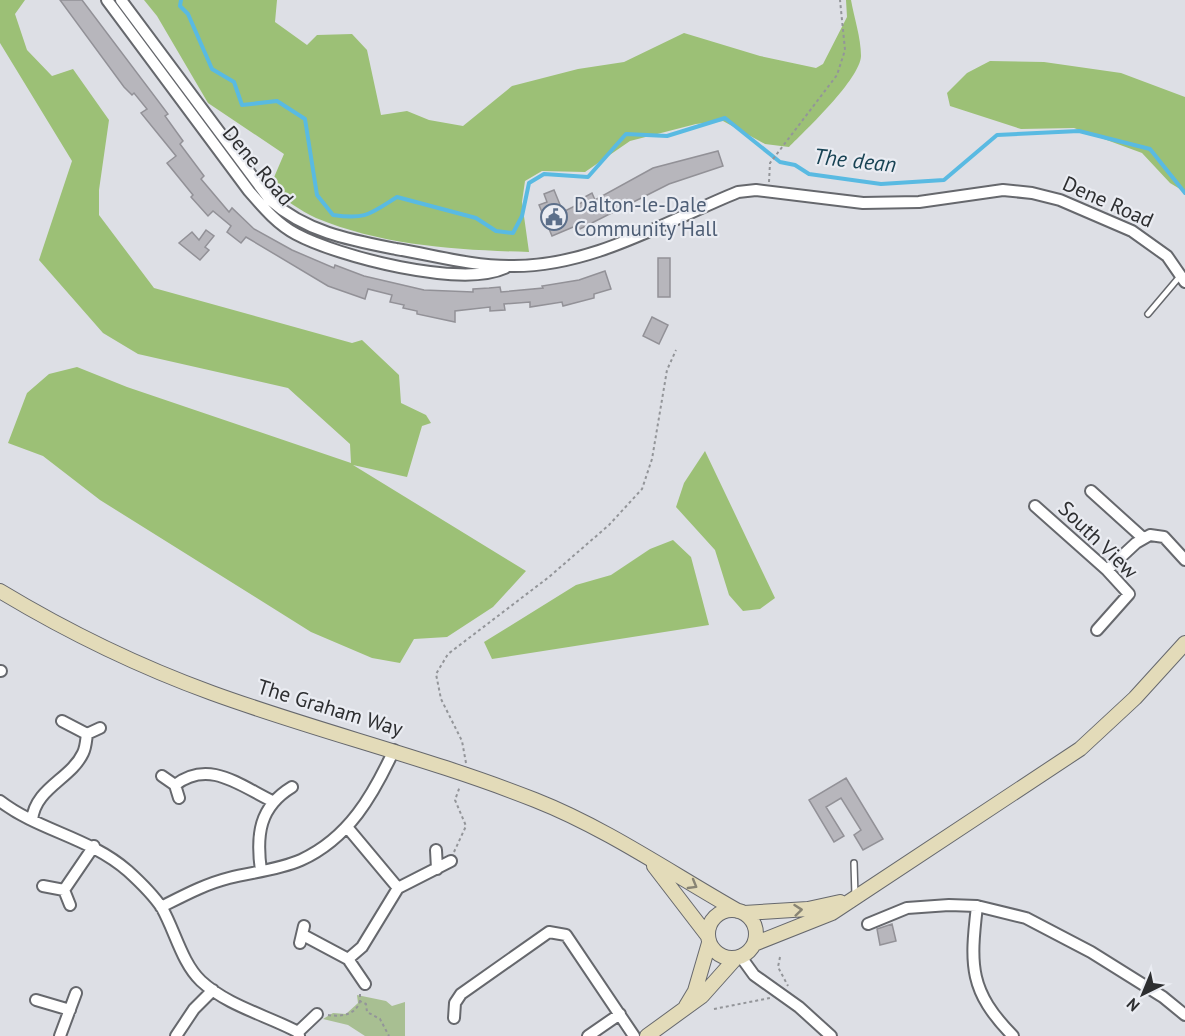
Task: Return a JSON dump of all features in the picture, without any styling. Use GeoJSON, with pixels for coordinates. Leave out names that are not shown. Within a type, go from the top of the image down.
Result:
{"type":"FeatureCollection","features":[{"type":"Feature","properties":{"kind":"main road","name":"The Graham Way"},"geometry":{"type":"LineString","coordinates":[[0,591],[51,622],[158,672],[214,694],[394,750],[465,767],[588,825],[741,912]]}},
{"type":"Feature","properties":{"kind":"main road"},"geometry":{"type":"LineString","coordinates":[[647,1036],[702,996],[754,944],[817,921],[998,805],[1080,749],[1136,698],[1185,643]]}},
{"type":"Feature","properties":{"kind":"main road","name":"The Graham Way"},"geometry":{"type":"LineString","coordinates":[[649,860],[708,939]]}},
{"type":"Feature","properties":{"kind":"main road"},"geometry":{"type":"LineString","coordinates":[[685,1008],[695,991],[714,918],[722,912],[808,909],[853,897]]}},
{"type":"Feature","properties":{"kind":"main road"},"geometry":{"type":"LineString","coordinates":[[741,912],[755,926],[754,944]]}},
{"type":"Feature","properties":{"kind":"main road"},"geometry":{"type":"LineString","coordinates":[[708,939],[719,955],[738,958]]}},
{"type":"Feature","properties":{"kind":"street","name":"Dene Road"},"geometry":{"type":"LineString","coordinates":[[107,0],[130,22],[253,188],[297,235],[334,250],[370,260],[432,271],[486,274],[508,266]]}},
{"type":"Feature","properties":{"kind":"street","name":"Dene Road"},"geometry":{"type":"LineString","coordinates":[[121,0],[130,22]]}},
{"type":"Feature","properties":{"kind":"street","name":"Dene Road"},"geometry":{"type":"LineString","coordinates":[[275,212],[339,237],[468,262],[508,266],[547,264],[598,251],[738,192],[756,190],[863,203],[919,202],[1003,190],[1060,200],[1132,231],[1167,256],[1183,279]]}},
{"type":"Feature","properties":{"kind":"street"},"geometry":{"type":"LineString","coordinates":[[1091,491],[1143,538]]}},
{"type":"Feature","properties":{"kind":"street","name":"South View"},"geometry":{"type":"LineString","coordinates":[[1035,506],[1107,570],[1129,594],[1097,630]]}},
{"type":"Feature","properties":{"kind":"street"},"geometry":{"type":"LineString","coordinates":[[1107,570],[1143,538],[1150,535],[1164,537],[1185,560]]}},
{"type":"Feature","properties":{"kind":"street"},"geometry":{"type":"LineString","coordinates":[[62,721],[87,734]]}},
{"type":"Feature","properties":{"kind":"street"},"geometry":{"type":"LineString","coordinates":[[87,734],[100,728]]}},
{"type":"Feature","properties":{"kind":"street"},"geometry":{"type":"LineString","coordinates":[[32,820],[33,812],[42,796],[83,753],[87,734]]}},
{"type":"Feature","properties":{"kind":"street"},"geometry":{"type":"LineString","coordinates":[[161,907],[196,889],[302,860],[334,839],[367,803],[394,750]]}},
{"type":"Feature","properties":{"kind":"street"},"geometry":{"type":"LineString","coordinates":[[175,785],[182,779],[205,772],[221,776],[272,801]]}},
{"type":"Feature","properties":{"kind":"street"},"geometry":{"type":"LineString","coordinates":[[162,776],[175,785],[179,798]]}},
{"type":"Feature","properties":{"kind":"street"},"geometry":{"type":"LineString","coordinates":[[261,871],[259,833],[272,801],[292,787]]}},
{"type":"Feature","properties":{"kind":"street"},"geometry":{"type":"LineString","coordinates":[[0,801],[19,815],[94,846],[129,872],[161,907],[199,979],[227,1000],[299,1034],[317,1014]]}},
{"type":"Feature","properties":{"kind":"street"},"geometry":{"type":"LineString","coordinates":[[347,827],[398,888]]}},
{"type":"Feature","properties":{"kind":"street"},"geometry":{"type":"LineString","coordinates":[[64,891],[94,846]]}},
{"type":"Feature","properties":{"kind":"street"},"geometry":{"type":"LineString","coordinates":[[436,850],[437,869]]}},
{"type":"Feature","properties":{"kind":"street"},"geometry":{"type":"LineString","coordinates":[[348,959],[362,947],[398,888],[452,861]]}},
{"type":"Feature","properties":{"kind":"street"},"geometry":{"type":"LineString","coordinates":[[43,886],[64,891]]}},
{"type":"Feature","properties":{"kind":"street"},"geometry":{"type":"LineString","coordinates":[[64,891],[70,905]]}},
{"type":"Feature","properties":{"kind":"street"},"geometry":{"type":"LineString","coordinates":[[976,906],[972,949],[976,977],[983,1000],[1013,1036]]}},
{"type":"Feature","properties":{"kind":"street"},"geometry":{"type":"LineString","coordinates":[[868,924],[907,908],[976,906],[1026,918],[1051,929],[1163,997],[1185,1015]]}},
{"type":"Feature","properties":{"kind":"street"},"geometry":{"type":"LineString","coordinates":[[454,1018],[454,1003],[461,994],[549,932],[566,935],[634,1036]]}},
{"type":"Feature","properties":{"kind":"street"},"geometry":{"type":"LineString","coordinates":[[302,935],[348,959],[365,984]]}},
{"type":"Feature","properties":{"kind":"street"},"geometry":{"type":"LineString","coordinates":[[738,958],[754,975],[786,991],[831,1036]]}},
{"type":"Feature","properties":{"kind":"street"},"geometry":{"type":"LineString","coordinates":[[176,1036],[195,1009],[213,990]]}},
{"type":"Feature","properties":{"kind":"street"},"geometry":{"type":"LineString","coordinates":[[60,1036],[76,993]]}},
{"type":"Feature","properties":{"kind":"street"},"geometry":{"type":"LineString","coordinates":[[36,1000],[70,1010]]}},
{"type":"Feature","properties":{"kind":"street"},"geometry":{"type":"LineString","coordinates":[[588,1036],[620,1014]]}},
{"type":"Feature","properties":{"kind":"lane"},"geometry":{"type":"LineString","coordinates":[[297,235],[302,224]]}},
{"type":"Feature","properties":{"kind":"lane"},"geometry":{"type":"LineString","coordinates":[[334,250],[339,237]]}},
{"type":"Feature","properties":{"kind":"lane"},"geometry":{"type":"LineString","coordinates":[[1148,314],[1183,279]]}},
{"type":"Feature","properties":{"kind":"lane"},"geometry":{"type":"LineString","coordinates":[[853,897],[854,863]]}},
{"type":"Feature","properties":{"kind":"path"},"geometry":{"type":"LineString","coordinates":[[770,176],[770,163],[837,75],[845,50],[840,0]]}},
{"type":"Feature","properties":{"kind":"path"},"geometry":{"type":"LineString","coordinates":[[452,861],[466,826],[455,800],[465,767],[462,741],[441,699],[436,674],[448,654],[549,577],[609,525],[642,489],[652,459],[667,370],[676,350]]}},
{"type":"Feature","properties":{"kind":"path"},"geometry":{"type":"LineString","coordinates":[[714,1008],[786,991],[778,967],[780,957]]}},
{"type":"Feature","properties":{"kind":"path"},"geometry":{"type":"LineString","coordinates":[[317,1014],[347,1016],[358,1006],[360,989],[365,984]]}},
{"type":"Feature","properties":{"kind":"path"},"geometry":{"type":"LineString","coordinates":[[360,1001],[366,1004],[367,1012],[380,1019],[390,1036]]}},
{"type":"Feature","properties":{"kind":"green space"},"geometry":{"type":"Polygon","coordinates":[[[0,0],[25,0],[15,14],[27,50],[52,76],[73,69],[109,120],[99,190],[99,215],[154,288],[352,343],[362,340],[399,375],[401,403],[426,415],[431,423],[422,426],[407,477],[353,465],[526,571],[493,607],[447,637],[414,639],[400,663],[372,658],[311,632],[100,500],[43,456],[8,443],[27,393],[49,374],[77,367],[127,387],[351,463],[350,444],[288,388],[138,354],[103,333],[39,260],[72,161],[0,43],[0,0]]]}},
{"type":"Feature","properties":{"kind":"green space"},"geometry":{"type":"Polygon","coordinates":[[[144,0],[277,0],[275,22],[307,45],[317,35],[352,34],[367,50],[381,115],[407,111],[429,120],[463,126],[512,86],[578,69],[624,62],[684,33],[760,56],[816,68],[823,64],[847,17],[846,0],[851,0],[861,56],[852,78],[819,117],[789,147],[765,144],[723,121],[696,124],[630,141],[585,172],[542,171],[525,181],[522,202],[529,252],[448,248],[394,241],[342,227],[310,215],[269,189],[284,154],[208,103],[157,16],[144,0]]]}},
{"type":"Feature","properties":{"kind":"green space"},"geometry":{"type":"Polygon","coordinates":[[[990,61],[1044,62],[1121,73],[1185,97],[1185,192],[1170,183],[1142,153],[1074,128],[1021,129],[950,106],[947,93],[967,73],[990,61]]]}},
{"type":"Feature","properties":{"kind":"green space"},"geometry":{"type":"Polygon","coordinates":[[[705,451],[775,598],[760,609],[743,611],[729,595],[715,550],[676,507],[684,483],[705,451]]]}},
{"type":"Feature","properties":{"kind":"green space"},"geometry":{"type":"Polygon","coordinates":[[[673,540],[691,557],[709,625],[492,659],[484,642],[576,585],[611,575],[650,549],[673,540]]]}},
{"type":"Feature","properties":{"kind":"green space"},"geometry":{"type":"Polygon","coordinates":[[[357,995],[386,1001],[392,1006],[405,1002],[405,1036],[365,1036],[348,1025],[323,1019],[333,1013],[346,1014],[358,1003],[357,995]]]}},
{"type":"Feature","properties":{"kind":"building"},"geometry":{"type":"Polygon","coordinates":[[[60,0],[82,0],[168,114],[165,116],[183,141],[180,144],[204,176],[201,179],[229,212],[232,208],[254,229],[292,250],[334,268],[335,265],[364,276],[424,290],[473,292],[473,289],[500,287],[501,292],[543,288],[542,286],[579,280],[605,271],[611,289],[594,294],[594,298],[563,306],[562,302],[530,307],[530,302],[504,304],[505,310],[490,311],[490,307],[455,311],[455,322],[417,314],[417,311],[403,308],[404,305],[390,302],[392,295],[368,289],[365,299],[328,286],[246,237],[241,243],[227,232],[231,226],[213,211],[208,216],[191,197],[193,195],[167,163],[176,156],[141,113],[147,109],[134,93],[132,95],[124,87],[60,0]]]}},
{"type":"Feature","properties":{"kind":"building"},"geometry":{"type":"Polygon","coordinates":[[[718,151],[723,166],[669,184],[580,229],[578,225],[552,236],[539,205],[547,202],[544,194],[554,190],[563,212],[583,202],[581,199],[592,193],[595,200],[653,168],[718,151]]]}},
{"type":"Feature","properties":{"kind":"building"},"geometry":{"type":"Polygon","coordinates":[[[206,230],[214,236],[205,247],[209,250],[200,260],[179,243],[192,232],[199,240],[206,230]]]}},
{"type":"Feature","properties":{"kind":"building"},"geometry":{"type":"Polygon","coordinates":[[[658,258],[670,258],[670,297],[658,297],[658,258]]]}},
{"type":"Feature","properties":{"kind":"building"},"geometry":{"type":"Polygon","coordinates":[[[652,317],[668,325],[659,344],[643,336],[652,317]]]}},
{"type":"Feature","properties":{"kind":"building"},"geometry":{"type":"Polygon","coordinates":[[[846,778],[883,839],[863,850],[854,835],[861,830],[841,798],[826,807],[844,836],[834,842],[809,800],[846,778]]]}},
{"type":"Feature","properties":{"kind":"building"},"geometry":{"type":"Polygon","coordinates":[[[892,924],[896,941],[880,945],[877,929],[892,924]]]}},
{"type":"Feature","properties":{"kind":"waterway","name":"The dean"},"geometry":{"type":"LineString","coordinates":[[181,0],[180,6],[188,14],[212,69],[234,82],[242,105],[277,101],[305,119],[317,195],[333,215],[361,216],[397,197],[476,218],[496,231],[513,233],[522,216],[529,183],[544,174],[588,177],[626,134],[667,136],[725,118],[780,162],[795,165],[809,174],[881,184],[944,180],[997,135],[1079,131],[1150,149],[1185,193]]}},
{"type":"Feature","properties":{"kind":"place","name":"Dalton-le-Dale Community Hall"},"geometry":{"type":"Point","coordinates":[554,217]}}]}
